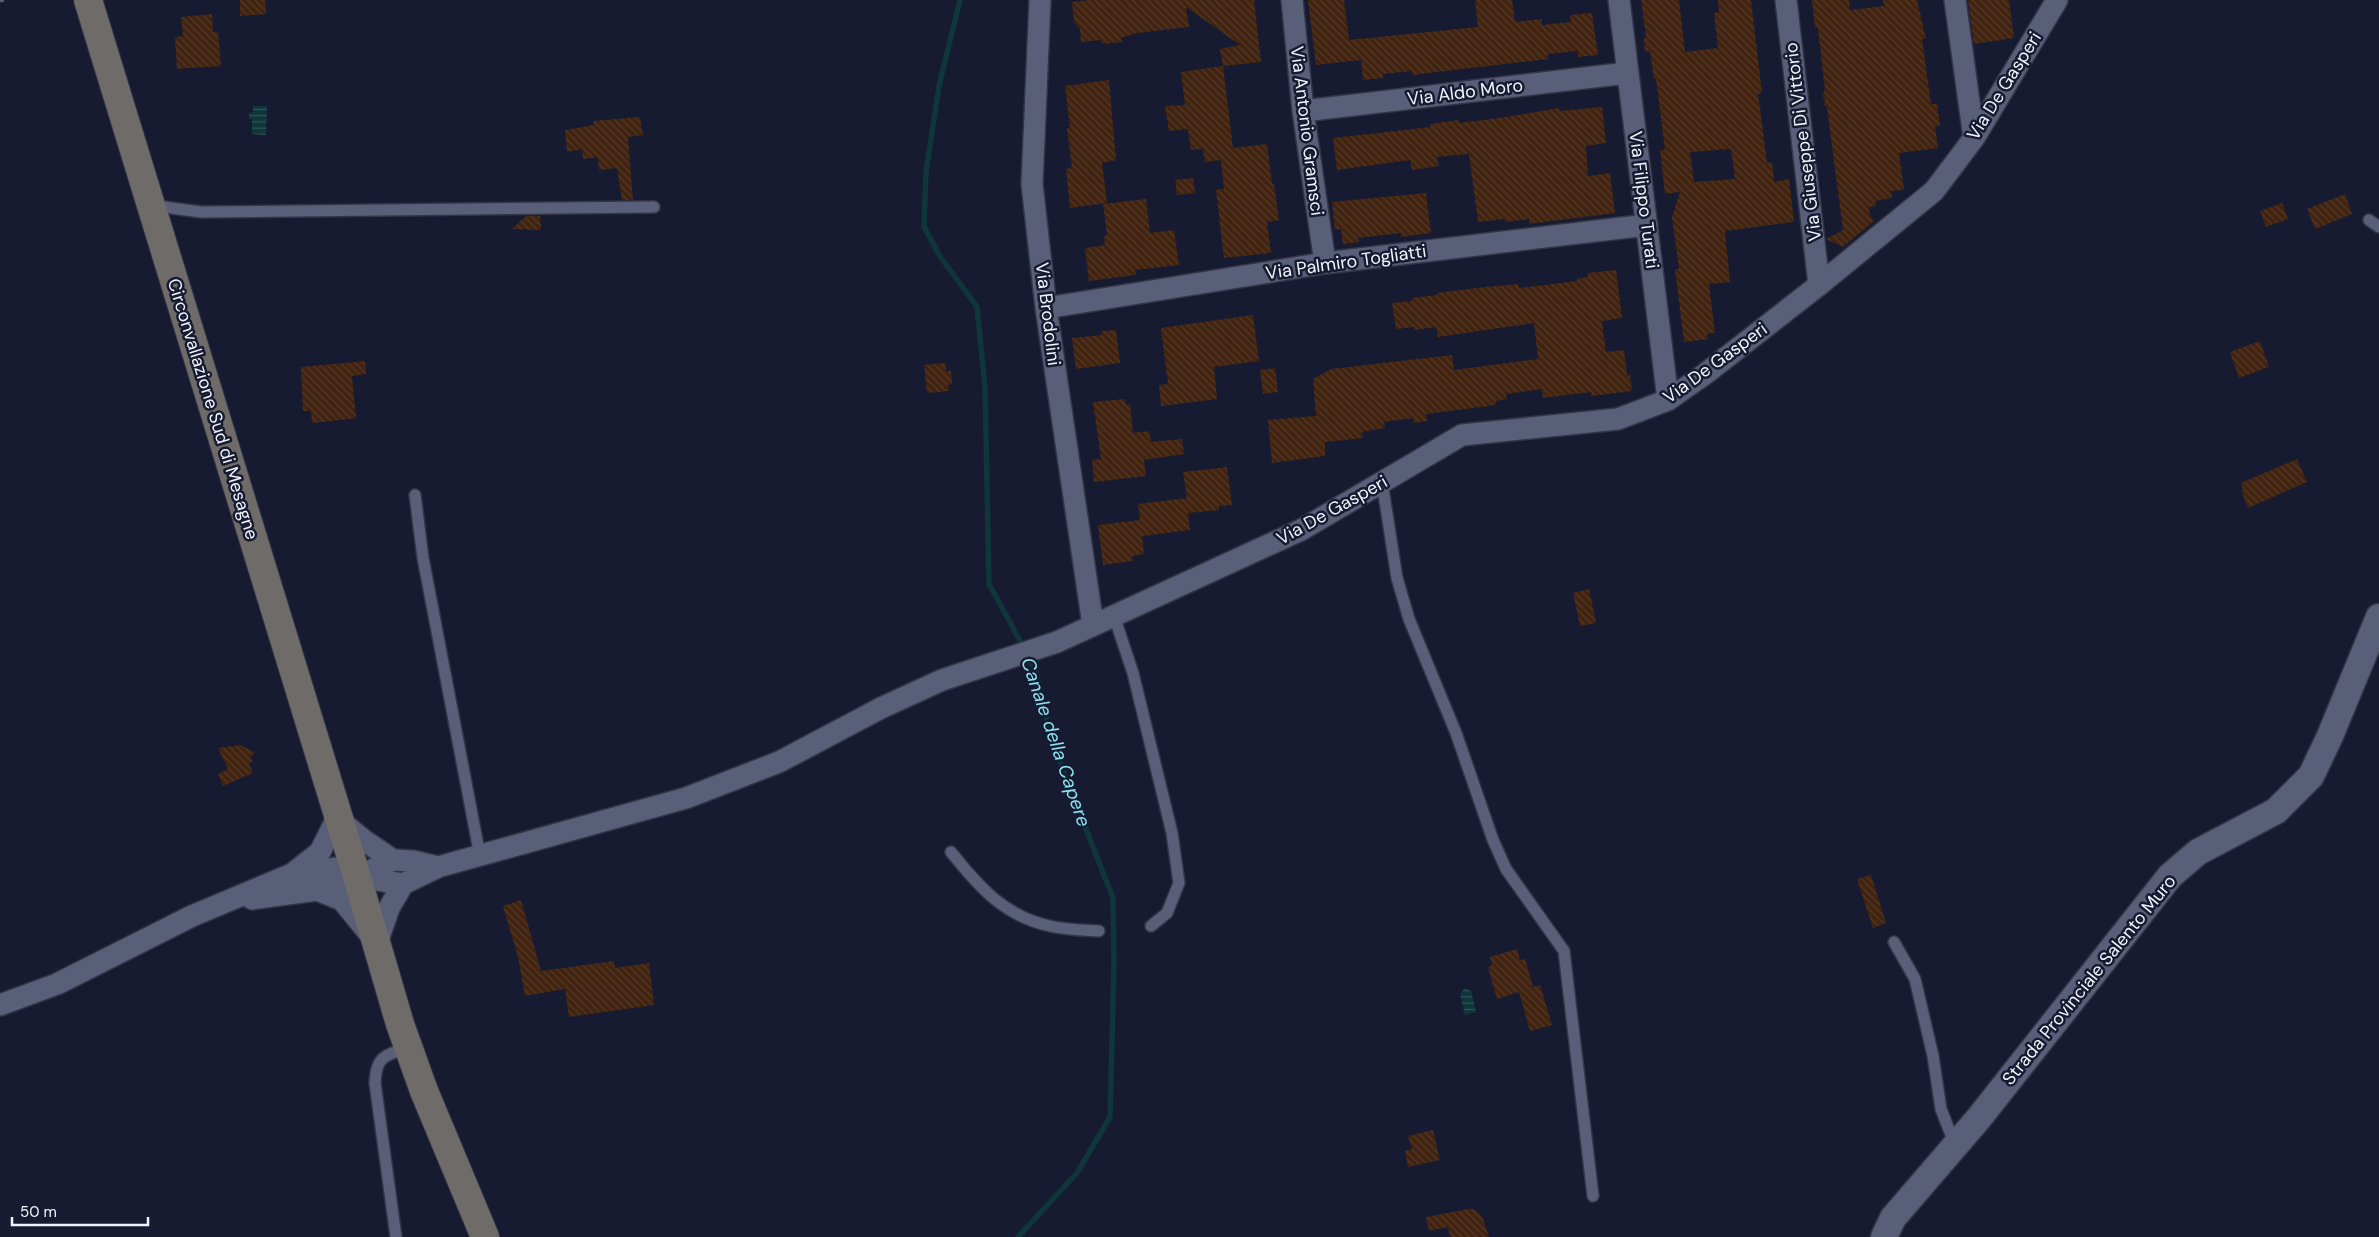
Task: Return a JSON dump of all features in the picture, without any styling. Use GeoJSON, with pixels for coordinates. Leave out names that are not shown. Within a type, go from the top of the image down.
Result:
{"type":"FeatureCollection","features":[{"type":"Feature","properties":{"kind":"main road","name":"Circonvallazione Sud di Mesagne"},"geometry":{"type":"LineString","coordinates":[[88,0],[408,1048],[485,1237]]}},
{"type":"Feature","properties":{"kind":"street","name":"Via Brodolini"},"geometry":{"type":"LineString","coordinates":[[1040,0],[1032,184],[1046,308],[1093,626]]}},
{"type":"Feature","properties":{"kind":"street","name":"Via Antonio Gramsci"},"geometry":{"type":"LineString","coordinates":[[1292,0],[1303,111],[1325,263]]}},
{"type":"Feature","properties":{"kind":"street","name":"Via Filippo Turati"},"geometry":{"type":"LineString","coordinates":[[1619,0],[1668,400]]}},
{"type":"Feature","properties":{"kind":"street","name":"Via Giuseppe Di Vittorio"},"geometry":{"type":"LineString","coordinates":[[1786,0],[1819,285]]}},
{"type":"Feature","properties":{"kind":"street"},"geometry":{"type":"LineString","coordinates":[[1955,0],[1974,138]]}},
{"type":"Feature","properties":{"kind":"street","name":"Via De Gasperi"},"geometry":{"type":"LineString","coordinates":[[403,884],[438,867],[686,798],[779,762],[881,708],[942,680],[1057,642],[1301,530],[1462,435],[1618,419],[1668,400],[1705,374],[1819,285],[1934,191],[1974,138],[2057,0]]}},
{"type":"Feature","properties":{"kind":"street","name":"Via Aldo Moro"},"geometry":{"type":"LineString","coordinates":[[1303,111],[1627,73]]}},
{"type":"Feature","properties":{"kind":"street","name":"Via Palmiro Togliatti"},"geometry":{"type":"LineString","coordinates":[[1046,308],[1325,263],[1647,225]]}},
{"type":"Feature","properties":{"kind":"street","name":"Strada Provinciale Salento Muro"},"geometry":{"type":"LineString","coordinates":[[1884,1237],[1893,1218],[1955,1146],[2170,876],[2198,852],[2276,810],[2311,776],[2330,736],[2379,617]]}},
{"type":"Feature","properties":{"kind":"street"},"geometry":{"type":"LineString","coordinates":[[292,874],[320,852],[337,818],[365,841],[393,860]]}},
{"type":"Feature","properties":{"kind":"street"},"geometry":{"type":"LineString","coordinates":[[215,906],[317,890],[357,877],[393,860],[413,861],[438,867]]}},
{"type":"Feature","properties":{"kind":"street"},"geometry":{"type":"LineString","coordinates":[[0,1005],[57,984],[215,906],[292,874],[337,868],[357,877],[403,884],[389,908],[376,943]]}},
{"type":"Feature","properties":{"kind":"street"},"geometry":{"type":"LineString","coordinates":[[317,890],[342,900],[376,943]]}},
{"type":"Feature","properties":{"kind":"lane"},"geometry":{"type":"LineString","coordinates":[[149,202],[164,207],[201,212],[654,207]]}},
{"type":"Feature","properties":{"kind":"lane"},"geometry":{"type":"LineString","coordinates":[[1382,482],[1397,578],[1409,619],[1456,733],[1493,840],[1506,869],[1564,951],[1593,1196]]}},
{"type":"Feature","properties":{"kind":"lane"},"geometry":{"type":"LineString","coordinates":[[415,495],[423,558],[480,856]]}},
{"type":"Feature","properties":{"kind":"lane"},"geometry":{"type":"LineString","coordinates":[[1114,616],[1133,673],[1172,833],[1179,883],[1167,913],[1151,926]]}},
{"type":"Feature","properties":{"kind":"lane"},"geometry":{"type":"LineString","coordinates":[[950,852],[982,890],[1009,911],[1031,922],[1052,927],[1099,932]]}},
{"type":"Feature","properties":{"kind":"lane"},"geometry":{"type":"LineString","coordinates":[[1894,942],[1915,978],[1933,1056],[1941,1110],[1955,1146]]}},
{"type":"Feature","properties":{"kind":"lane"},"geometry":{"type":"LineString","coordinates":[[396,1237],[375,1083],[375,1068],[385,1055],[408,1048]]}},
{"type":"Feature","properties":{"kind":"shaded area"},"geometry":{"type":"Polygon","coordinates":[[[253,106],[267,106],[266,135],[252,134],[252,119],[249,119],[249,113],[253,112],[253,106]]]}},
{"type":"Feature","properties":{"kind":"shaded area"},"geometry":{"type":"Polygon","coordinates":[[[1465,988],[1471,991],[1476,1012],[1465,1015],[1460,994],[1465,988]]]}},
{"type":"Feature","properties":{"kind":"building"},"geometry":{"type":"Polygon","coordinates":[[[240,0],[265,0],[266,14],[240,16],[240,0]]]}},
{"type":"Feature","properties":{"kind":"building"},"geometry":{"type":"Polygon","coordinates":[[[1089,0],[1254,0],[1261,62],[1223,66],[1220,49],[1240,45],[1186,7],[1189,27],[1137,33],[1121,38],[1122,42],[1102,44],[1101,40],[1081,42],[1080,29],[1074,22],[1072,2],[1089,0]]]}},
{"type":"Feature","properties":{"kind":"building"},"geometry":{"type":"Polygon","coordinates":[[[1308,0],[1344,0],[1349,40],[1478,27],[1475,0],[1512,0],[1515,22],[1542,19],[1542,25],[1571,22],[1570,15],[1592,13],[1598,55],[1578,57],[1578,51],[1548,54],[1548,59],[1412,75],[1412,71],[1383,74],[1383,78],[1363,80],[1361,60],[1316,65],[1308,0]]]}},
{"type":"Feature","properties":{"kind":"building"},"geometry":{"type":"Polygon","coordinates":[[[1641,0],[1679,0],[1685,52],[1718,48],[1714,13],[1719,12],[1718,0],[1751,0],[1762,93],[1758,94],[1767,163],[1772,162],[1774,182],[1789,179],[1794,222],[1725,231],[1730,282],[1709,284],[1715,333],[1707,334],[1708,339],[1684,342],[1675,269],[1679,269],[1672,217],[1680,192],[1665,194],[1660,150],[1665,150],[1656,79],[1654,79],[1650,51],[1645,52],[1644,38],[1646,37],[1641,0]],[[1731,149],[1690,152],[1694,182],[1735,179],[1731,149]]]}},
{"type":"Feature","properties":{"kind":"building"},"geometry":{"type":"Polygon","coordinates":[[[1812,0],[1849,0],[1850,10],[1884,6],[1883,0],[1917,0],[1926,39],[1922,39],[1931,104],[1937,104],[1940,126],[1935,126],[1938,148],[1899,153],[1904,190],[1891,191],[1892,198],[1875,201],[1876,206],[1869,207],[1870,216],[1874,221],[1843,247],[1826,239],[1843,230],[1827,107],[1824,106],[1825,100],[1822,95],[1825,90],[1818,28],[1815,28],[1812,0]]]}},
{"type":"Feature","properties":{"kind":"building"},"geometry":{"type":"Polygon","coordinates":[[[1968,0],[2009,0],[2014,38],[1974,44],[1968,0]]]}},
{"type":"Feature","properties":{"kind":"building"},"geometry":{"type":"Polygon","coordinates":[[[212,14],[213,32],[218,32],[221,66],[177,69],[175,37],[183,36],[181,17],[212,14]]]}},
{"type":"Feature","properties":{"kind":"building"},"geometry":{"type":"Polygon","coordinates":[[[1223,66],[1233,148],[1267,144],[1279,220],[1267,222],[1271,253],[1224,258],[1216,190],[1224,189],[1221,160],[1205,162],[1203,149],[1191,150],[1188,129],[1169,131],[1165,106],[1185,105],[1181,72],[1223,66]]]}},
{"type":"Feature","properties":{"kind":"building"},"geometry":{"type":"Polygon","coordinates":[[[1109,80],[1116,160],[1102,163],[1107,203],[1070,208],[1066,169],[1072,168],[1067,128],[1070,128],[1065,86],[1109,80]]]}},
{"type":"Feature","properties":{"kind":"building"},"geometry":{"type":"Polygon","coordinates":[[[1602,107],[1606,143],[1586,146],[1588,176],[1610,173],[1615,213],[1529,224],[1529,219],[1505,222],[1505,219],[1478,222],[1469,154],[1437,157],[1439,166],[1412,170],[1410,160],[1337,170],[1333,138],[1431,127],[1430,124],[1459,120],[1459,123],[1500,118],[1559,108],[1560,111],[1602,107]]]}},
{"type":"Feature","properties":{"kind":"building"},"geometry":{"type":"Polygon","coordinates":[[[640,117],[643,135],[628,137],[633,200],[622,200],[617,168],[599,170],[598,157],[583,159],[582,149],[567,152],[565,130],[594,125],[593,121],[640,117]]]}},
{"type":"Feature","properties":{"kind":"building"},"geometry":{"type":"Polygon","coordinates":[[[1193,178],[1195,193],[1177,195],[1175,180],[1193,178]]]}},
{"type":"Feature","properties":{"kind":"building"},"geometry":{"type":"Polygon","coordinates":[[[1426,193],[1431,233],[1401,237],[1401,233],[1358,238],[1359,242],[1343,244],[1341,229],[1335,230],[1332,202],[1426,193]]]}},
{"type":"Feature","properties":{"kind":"building"},"geometry":{"type":"Polygon","coordinates":[[[2345,194],[2352,214],[2315,229],[2307,209],[2345,194]]]}},
{"type":"Feature","properties":{"kind":"building"},"geometry":{"type":"Polygon","coordinates":[[[1146,199],[1150,233],[1174,230],[1179,265],[1135,270],[1136,275],[1089,281],[1085,248],[1105,245],[1104,237],[1107,234],[1103,204],[1146,199]]]}},
{"type":"Feature","properties":{"kind":"building"},"geometry":{"type":"Polygon","coordinates":[[[2282,203],[2288,219],[2266,227],[2260,211],[2282,203]]]}},
{"type":"Feature","properties":{"kind":"building"},"geometry":{"type":"Polygon","coordinates":[[[526,216],[540,216],[541,230],[512,229],[526,216]]]}},
{"type":"Feature","properties":{"kind":"building"},"geometry":{"type":"Polygon","coordinates":[[[1616,270],[1622,318],[1602,321],[1606,352],[1624,350],[1627,376],[1630,375],[1632,391],[1591,396],[1591,392],[1543,398],[1542,389],[1506,394],[1507,399],[1496,401],[1496,405],[1426,414],[1427,421],[1414,423],[1413,418],[1384,422],[1385,428],[1362,432],[1363,438],[1325,442],[1325,456],[1272,463],[1268,420],[1316,416],[1313,379],[1331,369],[1452,355],[1454,370],[1538,359],[1534,323],[1438,337],[1436,327],[1415,330],[1414,327],[1396,329],[1392,303],[1412,301],[1412,298],[1438,295],[1437,293],[1484,287],[1519,284],[1519,288],[1577,281],[1577,279],[1588,277],[1588,273],[1616,270]]]}},
{"type":"Feature","properties":{"kind":"building"},"geometry":{"type":"Polygon","coordinates":[[[1253,315],[1259,361],[1214,367],[1217,399],[1161,406],[1159,385],[1168,384],[1161,328],[1253,315]]]}},
{"type":"Feature","properties":{"kind":"building"},"geometry":{"type":"Polygon","coordinates":[[[1116,330],[1120,363],[1076,369],[1072,338],[1102,335],[1102,331],[1116,330]]]}},
{"type":"Feature","properties":{"kind":"building"},"geometry":{"type":"Polygon","coordinates":[[[2260,341],[2269,367],[2239,378],[2230,352],[2260,341]]]}},
{"type":"Feature","properties":{"kind":"building"},"geometry":{"type":"Polygon","coordinates":[[[365,361],[366,374],[352,376],[356,418],[312,423],[311,411],[303,411],[301,367],[365,361]]]}},
{"type":"Feature","properties":{"kind":"building"},"geometry":{"type":"Polygon","coordinates":[[[945,363],[946,371],[951,371],[952,384],[948,385],[949,391],[927,393],[924,365],[945,363]]]}},
{"type":"Feature","properties":{"kind":"building"},"geometry":{"type":"Polygon","coordinates":[[[1275,368],[1278,392],[1263,394],[1260,370],[1275,368]]]}},
{"type":"Feature","properties":{"kind":"building"},"geometry":{"type":"Polygon","coordinates":[[[1125,399],[1126,405],[1130,404],[1133,433],[1149,431],[1151,442],[1182,439],[1184,454],[1144,460],[1146,476],[1094,482],[1092,460],[1101,459],[1093,402],[1125,399]]]}},
{"type":"Feature","properties":{"kind":"building"},"geometry":{"type":"Polygon","coordinates":[[[2297,459],[2307,482],[2248,508],[2241,490],[2243,489],[2241,483],[2297,459]]]}},
{"type":"Feature","properties":{"kind":"building"},"geometry":{"type":"Polygon","coordinates":[[[1227,467],[1232,505],[1219,506],[1219,510],[1188,513],[1190,530],[1142,536],[1144,554],[1132,556],[1133,561],[1103,565],[1098,525],[1140,520],[1138,504],[1187,498],[1183,472],[1227,467]]]}},
{"type":"Feature","properties":{"kind":"building"},"geometry":{"type":"Polygon","coordinates":[[[1589,589],[1596,623],[1580,626],[1573,593],[1589,589]]]}},
{"type":"Feature","properties":{"kind":"building"},"geometry":{"type":"Polygon","coordinates":[[[241,745],[255,753],[250,756],[253,762],[249,763],[253,773],[223,786],[218,774],[228,769],[218,748],[241,745]]]}},
{"type":"Feature","properties":{"kind":"building"},"geometry":{"type":"Polygon","coordinates":[[[1871,875],[1886,923],[1873,928],[1857,879],[1871,875]]]}},
{"type":"Feature","properties":{"kind":"building"},"geometry":{"type":"Polygon","coordinates":[[[521,900],[541,971],[614,961],[615,968],[649,963],[654,1005],[569,1017],[565,989],[525,996],[518,957],[503,906],[521,900]]]}},
{"type":"Feature","properties":{"kind":"building"},"geometry":{"type":"Polygon","coordinates":[[[1517,949],[1520,960],[1525,959],[1533,987],[1540,985],[1552,1025],[1530,1031],[1519,992],[1497,999],[1488,967],[1492,965],[1490,957],[1517,949]]]}},
{"type":"Feature","properties":{"kind":"building"},"geometry":{"type":"Polygon","coordinates":[[[1433,1130],[1440,1160],[1408,1167],[1405,1151],[1412,1149],[1408,1136],[1433,1130]]]}},
{"type":"Feature","properties":{"kind":"building"},"geometry":{"type":"Polygon","coordinates":[[[1473,1209],[1482,1216],[1489,1237],[1450,1237],[1448,1227],[1429,1231],[1426,1217],[1473,1209]]]}},
{"type":"Feature","properties":{"kind":"waterway","name":"Canale della Capere"},"geometry":{"type":"LineString","coordinates":[[960,0],[939,86],[926,172],[924,226],[939,255],[977,307],[985,387],[989,584],[1024,648]]}},
{"type":"Feature","properties":{"kind":"waterway","name":"Canale della Capere"},"geometry":{"type":"LineString","coordinates":[[1018,1237],[1077,1173],[1110,1117],[1114,964],[1113,898],[1064,773],[1047,722],[1036,671],[1028,657]]}}]}
